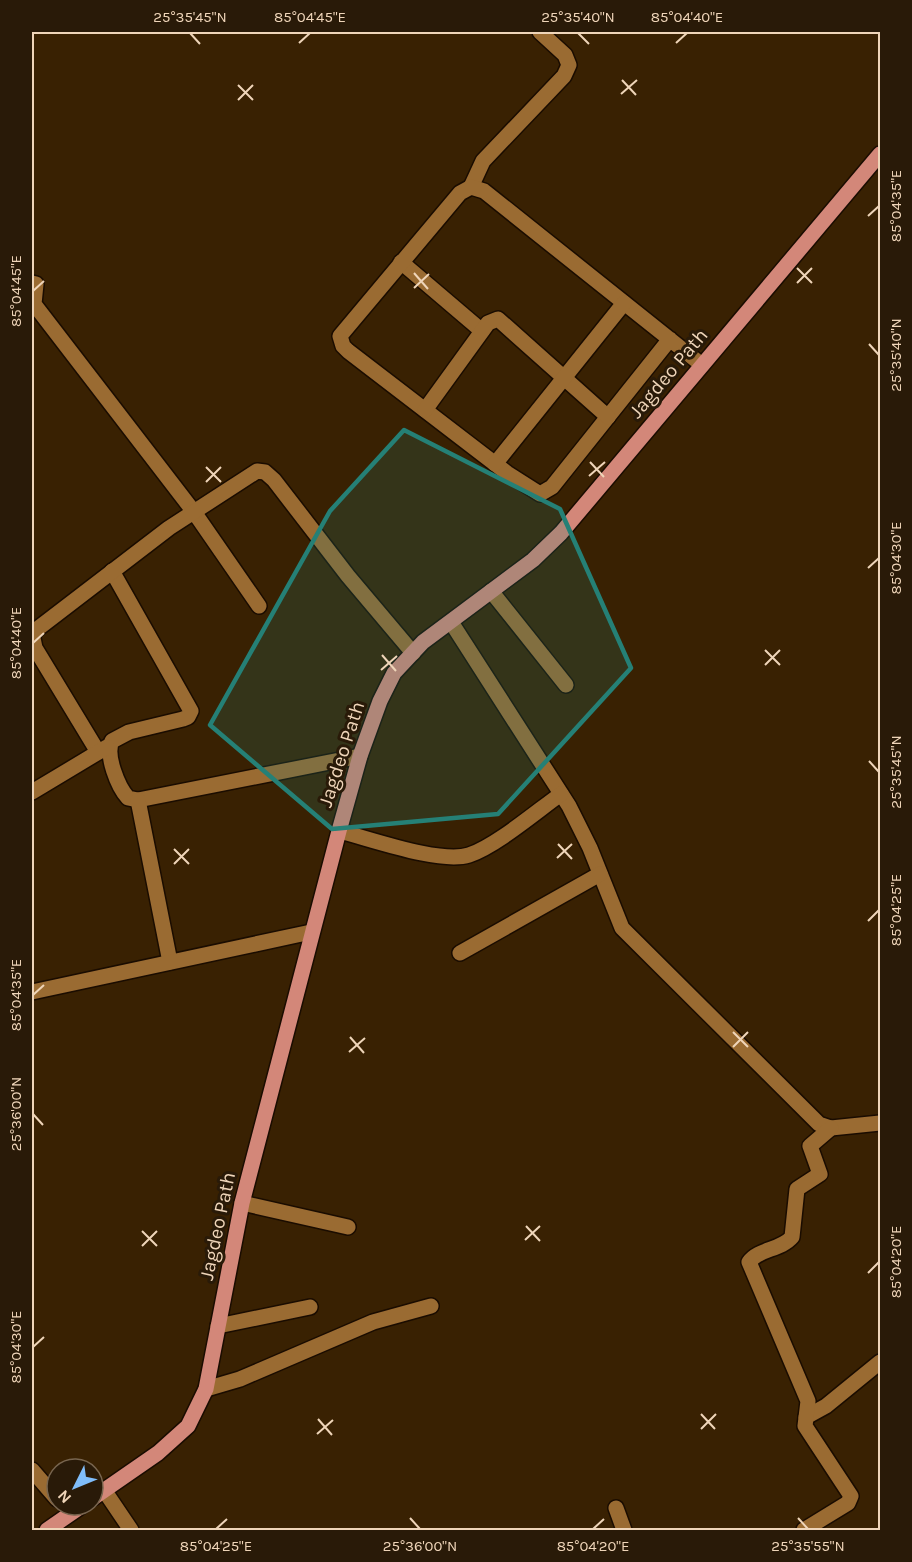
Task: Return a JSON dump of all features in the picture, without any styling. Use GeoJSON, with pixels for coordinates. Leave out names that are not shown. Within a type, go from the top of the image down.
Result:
{"type":"FeatureCollection","features":[{"type":"Feature","properties":{"kind":"main road","name":"Jagdeo Path"},"geometry":{"type":"LineString","coordinates":[[105,1490],[158,1453],[188,1426],[206,1389],[242,1203],[311,932],[360,756],[380,701],[394,673],[413,653],[533,560],[561,533],[880,154]]}},
{"type":"Feature","properties":{"kind":"main road"},"geometry":{"type":"LineString","coordinates":[[47,1530],[62,1517]]}},
{"type":"Feature","properties":{"kind":"street"},"geometry":{"type":"LineString","coordinates":[[540,32],[565,55],[568,60],[568,70],[552,90],[483,161],[471,187],[460,193],[345,327],[340,341],[348,351],[495,464],[536,492],[544,494],[670,339]]}},
{"type":"Feature","properties":{"kind":"street"},"geometry":{"type":"LineString","coordinates":[[471,187],[484,191],[702,365]]}},
{"type":"Feature","properties":{"kind":"street"},"geometry":{"type":"LineString","coordinates":[[401,262],[482,331]]}},
{"type":"Feature","properties":{"kind":"street"},"geometry":{"type":"LineString","coordinates":[[33,285],[34,304],[194,512],[259,606]]}},
{"type":"Feature","properties":{"kind":"street"},"geometry":{"type":"LineString","coordinates":[[495,464],[624,303]]}},
{"type":"Feature","properties":{"kind":"street"},"geometry":{"type":"LineString","coordinates":[[425,410],[482,331],[492,321],[501,321],[608,417]]}},
{"type":"Feature","properties":{"kind":"street"},"geometry":{"type":"LineString","coordinates":[[360,756],[138,800],[128,798],[122,789],[110,757],[35,648],[32,636],[43,622],[194,512],[252,473],[265,472],[413,653]]}},
{"type":"Feature","properties":{"kind":"street"},"geometry":{"type":"LineString","coordinates":[[32,792],[104,749],[120,735],[183,719],[188,717],[191,711],[112,572]]}},
{"type":"Feature","properties":{"kind":"street"},"geometry":{"type":"LineString","coordinates":[[491,591],[566,685]]}},
{"type":"Feature","properties":{"kind":"street"},"geometry":{"type":"LineString","coordinates":[[451,622],[581,828],[622,928],[813,1120],[831,1128],[880,1123]]}},
{"type":"Feature","properties":{"kind":"street"},"geometry":{"type":"LineString","coordinates":[[339,831],[438,856],[457,858],[486,846],[561,794]]}},
{"type":"Feature","properties":{"kind":"street"},"geometry":{"type":"LineString","coordinates":[[138,800],[170,962]]}},
{"type":"Feature","properties":{"kind":"street"},"geometry":{"type":"LineString","coordinates":[[460,953],[600,874]]}},
{"type":"Feature","properties":{"kind":"street"},"geometry":{"type":"LineString","coordinates":[[32,992],[311,932]]}},
{"type":"Feature","properties":{"kind":"street"},"geometry":{"type":"LineString","coordinates":[[804,1530],[852,1498],[805,1426],[808,1401],[749,1262],[755,1256],[784,1244],[792,1237],[797,1189],[820,1174],[810,1146],[831,1128]]}},
{"type":"Feature","properties":{"kind":"street"},"geometry":{"type":"LineString","coordinates":[[242,1203],[348,1227]]}},
{"type":"Feature","properties":{"kind":"street"},"geometry":{"type":"LineString","coordinates":[[206,1389],[240,1378],[373,1322],[430,1306]]}},
{"type":"Feature","properties":{"kind":"street"},"geometry":{"type":"LineString","coordinates":[[218,1326],[310,1307]]}},
{"type":"Feature","properties":{"kind":"street"},"geometry":{"type":"LineString","coordinates":[[806,1417],[826,1406],[880,1362]]}},
{"type":"Feature","properties":{"kind":"street"},"geometry":{"type":"LineString","coordinates":[[32,1470],[45,1485]]}},
{"type":"Feature","properties":{"kind":"street"},"geometry":{"type":"LineString","coordinates":[[105,1501],[130,1530]]}},
{"type":"Feature","properties":{"kind":"street"},"geometry":{"type":"LineString","coordinates":[[616,1509],[624,1530]]}},
{"type":"Feature","properties":{"kind":"highlighted area"},"geometry":{"type":"Polygon","coordinates":[[[404,430],[560,509],[631,668],[498,814],[332,829],[210,725],[330,511],[404,430]]]}}]}
